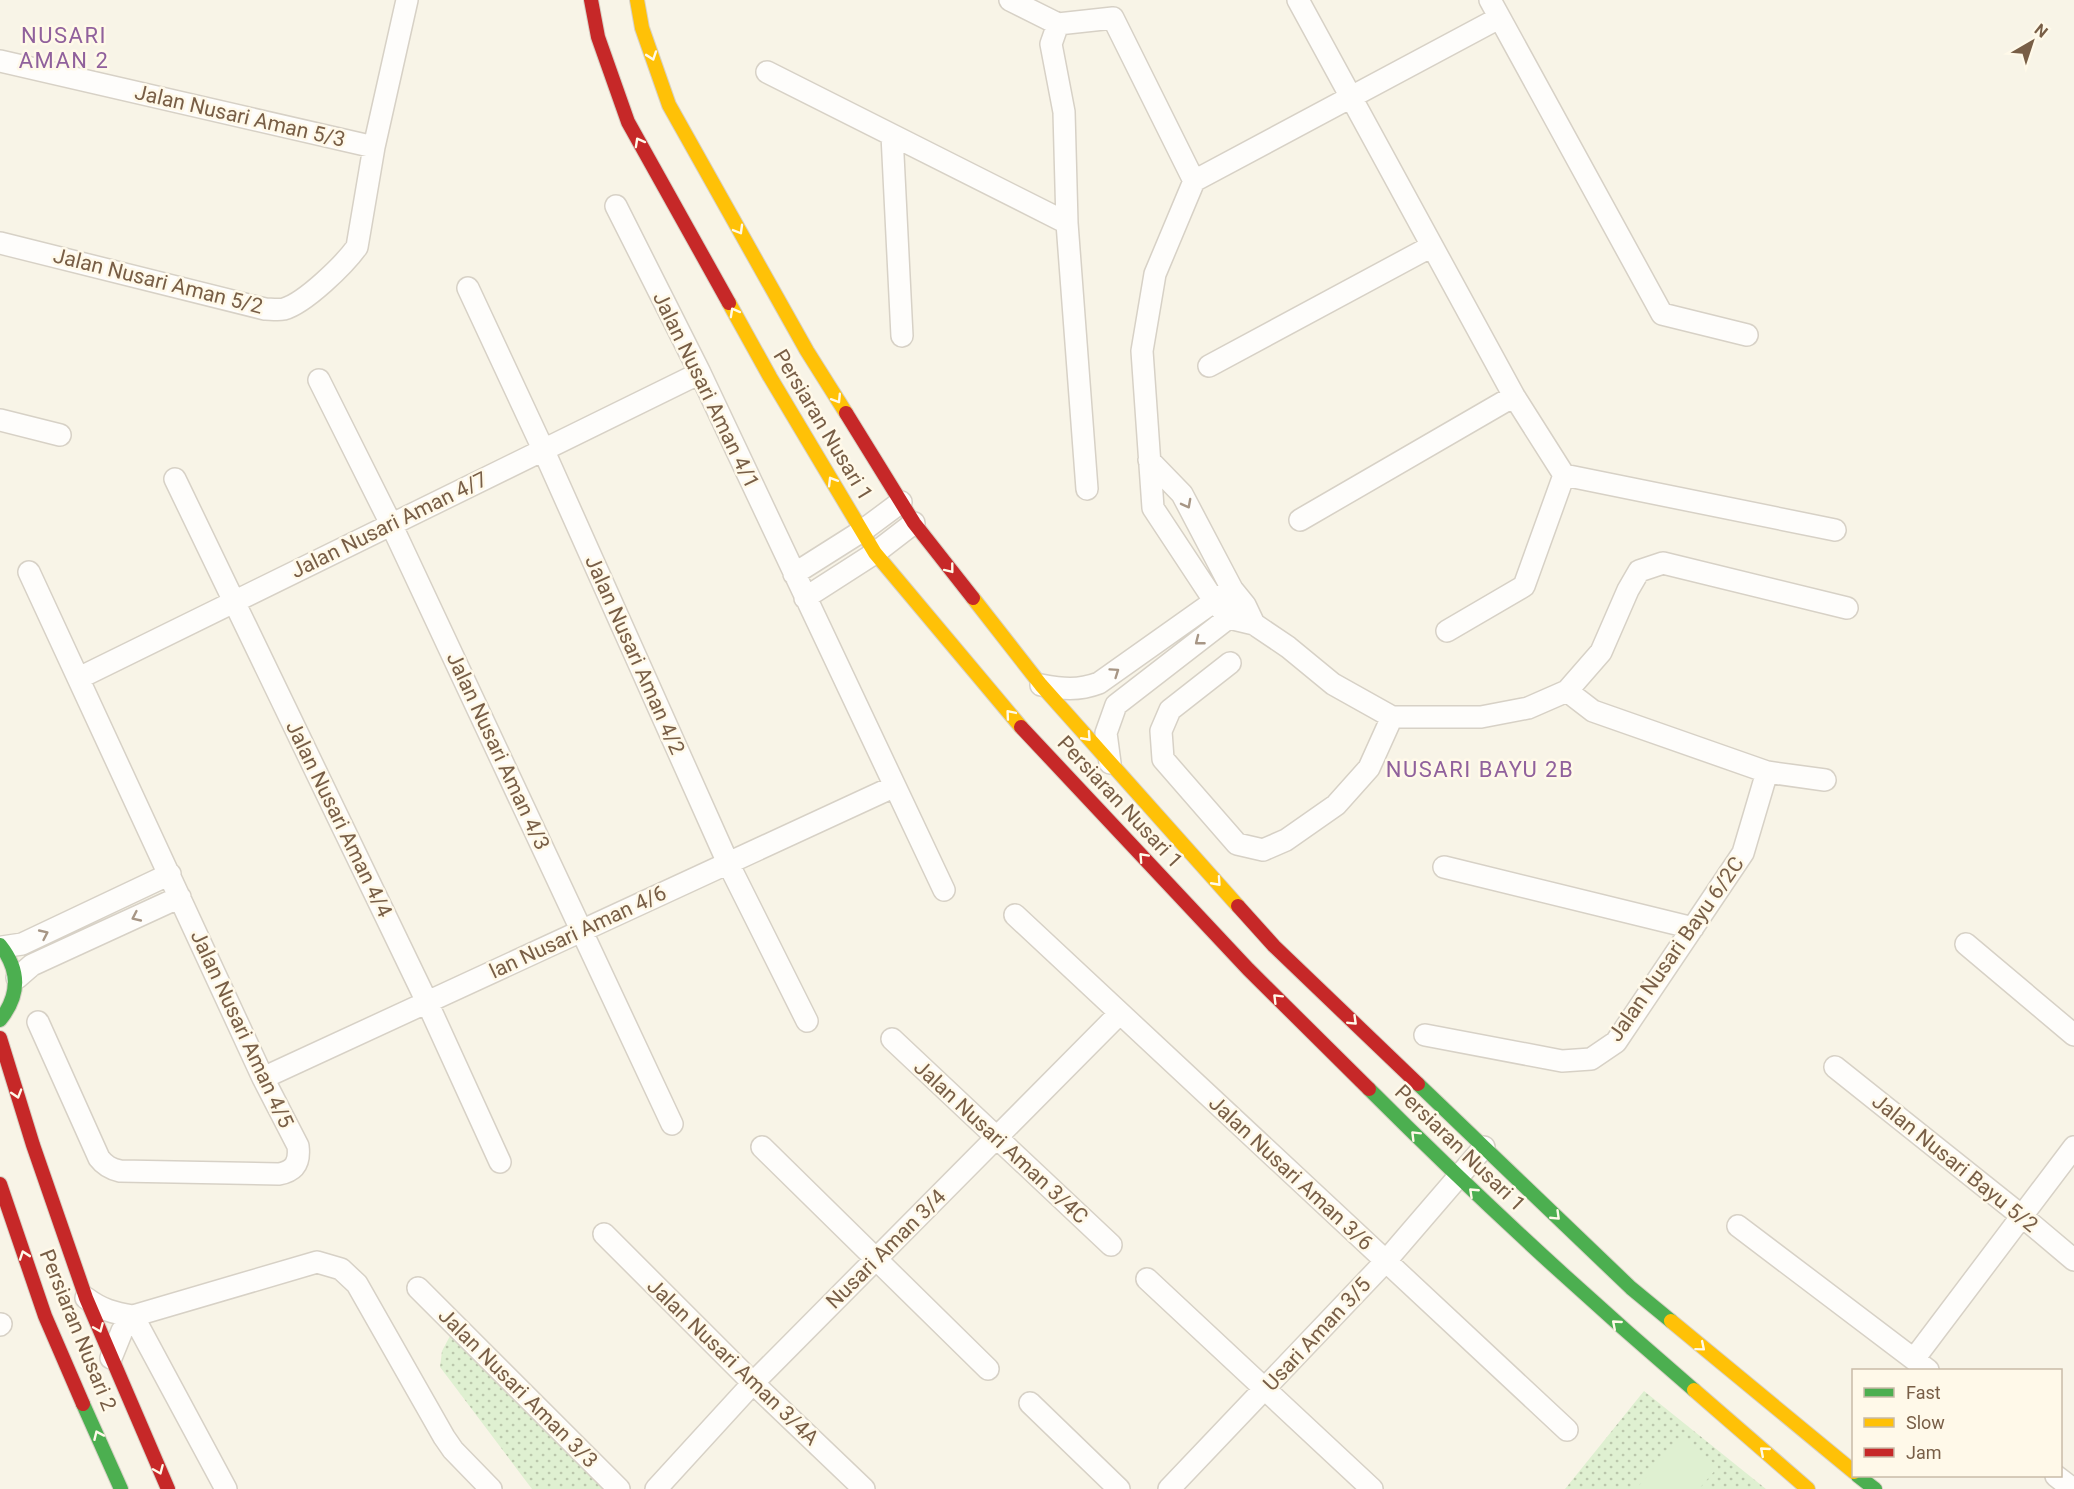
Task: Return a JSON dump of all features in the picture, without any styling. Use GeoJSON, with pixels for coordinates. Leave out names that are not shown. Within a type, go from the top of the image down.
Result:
{"type":"FeatureCollection","features":[{"type":"Feature","properties":{"kind":"main road","name":"Persiaran Nusari 1"},"geometry":{"type":"LineString","coordinates":[[591,0],[598,37],[628,122],[770,377],[875,553],[1039,746],[1248,969],[1457,1177],[1606,1315],[1808,1489]]}},
{"type":"Feature","properties":{"kind":"main road","name":"Persiaran Nusari 1"},"geometry":{"type":"LineString","coordinates":[[637,0],[642,28],[669,105],[807,351],[914,523],[1041,685],[1274,946],[1631,1288],[1852,1470]]}},
{"type":"Feature","properties":{"kind":"main road"},"geometry":{"type":"LineString","coordinates":[[0,1020],[8,1011],[15,996],[17,978],[12,961],[1,946]]}},
{"type":"Feature","properties":{"kind":"main road","name":"Persiaran Nusari 2"},"geometry":{"type":"LineString","coordinates":[[0,1038],[33,1145],[86,1298],[168,1489]]}},
{"type":"Feature","properties":{"kind":"main road","name":"Persiaran Nusari 2"},"geometry":{"type":"LineString","coordinates":[[0,1184],[45,1316],[121,1489]]}},
{"type":"Feature","properties":{"kind":"main road"},"geometry":{"type":"LineString","coordinates":[[1859,1477],[1875,1489]]}},
{"type":"Feature","properties":{"kind":"street"},"geometry":{"type":"LineString","coordinates":[[374,147],[407,0]]}},
{"type":"Feature","properties":{"kind":"street"},"geometry":{"type":"LineString","coordinates":[[1010,0],[1058,24],[1113,18],[1194,182]]}},
{"type":"Feature","properties":{"kind":"street"},"geometry":{"type":"LineString","coordinates":[[1298,0],[1514,396],[1564,474],[1835,530]]}},
{"type":"Feature","properties":{"kind":"street"},"geometry":{"type":"LineString","coordinates":[[1215,602],[1152,508],[1142,351],[1155,274],[1194,182],[1350,98],[1494,9],[1662,314],[1747,335]]}},
{"type":"Feature","properties":{"kind":"street"},"geometry":{"type":"LineString","coordinates":[[1058,24],[1051,44],[1064,112],[1067,223],[1087,489]]}},
{"type":"Feature","properties":{"kind":"street","name":"Jalan Nusari Aman 5/3"},"geometry":{"type":"LineString","coordinates":[[0,61],[374,147]]}},
{"type":"Feature","properties":{"kind":"street"},"geometry":{"type":"LineString","coordinates":[[766,72],[1067,223]]}},
{"type":"Feature","properties":{"kind":"street"},"geometry":{"type":"LineString","coordinates":[[892,135],[902,336]]}},
{"type":"Feature","properties":{"kind":"street","name":"Jalan Nusari Aman 5/2"},"geometry":{"type":"LineString","coordinates":[[0,243],[265,309],[283,309],[302,300],[347,261],[357,247],[374,147]]}},
{"type":"Feature","properties":{"kind":"street","name":"Jalan Nusari Aman 4/1"},"geometry":{"type":"LineString","coordinates":[[616,206],[700,373],[805,598]]}},
{"type":"Feature","properties":{"kind":"street"},"geometry":{"type":"LineString","coordinates":[[1209,366],[1432,246]]}},
{"type":"Feature","properties":{"kind":"street","name":"Jalan Nusari Aman 4/2"},"geometry":{"type":"LineString","coordinates":[[468,288],[543,449],[728,862],[807,1021]]}},
{"type":"Feature","properties":{"kind":"street","name":"Jalan Nusari Aman 4/7"},"geometry":{"type":"LineString","coordinates":[[79,678],[700,373]]}},
{"type":"Feature","properties":{"kind":"street","name":"Jalan Nusari Aman 4/3"},"geometry":{"type":"LineString","coordinates":[[319,380],[391,524],[672,1124]]}},
{"type":"Feature","properties":{"kind":"street"},"geometry":{"type":"LineString","coordinates":[[1300,520],[1514,396]]}},
{"type":"Feature","properties":{"kind":"street"},"geometry":{"type":"LineString","coordinates":[[0,420],[60,435]]}},
{"type":"Feature","properties":{"kind":"street"},"geometry":{"type":"LineString","coordinates":[[1149,460],[1182,494],[1235,604],[1254,624],[1288,647],[1333,684],[1392,717],[1481,717],[1528,708],[1567,691],[1601,652],[1628,590],[1639,571],[1663,563],[1847,608]]}},
{"type":"Feature","properties":{"kind":"street"},"geometry":{"type":"LineString","coordinates":[[1447,631],[1524,586],[1564,474]]}},
{"type":"Feature","properties":{"kind":"street","name":"Jalan Nusari Aman 4/4"},"geometry":{"type":"LineString","coordinates":[[175,479],[427,1002],[500,1162]]}},
{"type":"Feature","properties":{"kind":"street"},"geometry":{"type":"LineString","coordinates":[[794,574],[862,531],[901,502]]}},
{"type":"Feature","properties":{"kind":"street"},"geometry":{"type":"LineString","coordinates":[[914,523],[875,553],[805,598],[944,890]]}},
{"type":"Feature","properties":{"kind":"street","name":"Jalan Nusari Aman 4/5"},"geometry":{"type":"LineString","coordinates":[[29,572],[263,1078],[298,1146],[299,1156],[296,1165],[289,1172],[279,1174],[120,1172],[112,1170],[99,1158],[38,1022]]}},
{"type":"Feature","properties":{"kind":"street"},"geometry":{"type":"LineString","coordinates":[[1041,685],[1067,690],[1086,688],[1099,683],[1215,602],[1235,604]]}},
{"type":"Feature","properties":{"kind":"street"},"geometry":{"type":"LineString","coordinates":[[1110,763],[1106,733],[1116,705],[1235,604]]}},
{"type":"Feature","properties":{"kind":"street"},"geometry":{"type":"LineString","coordinates":[[1230,663],[1170,710],[1161,731],[1163,759],[1237,844],[1263,850],[1287,840],[1336,805],[1369,768],[1392,717]]}},
{"type":"Feature","properties":{"kind":"street"},"geometry":{"type":"LineString","coordinates":[[1567,691],[1593,711],[1767,772],[1825,780]]}},
{"type":"Feature","properties":{"kind":"street","name":"Jalan Nusari Bayu 6/2C"},"geometry":{"type":"LineString","coordinates":[[1425,1035],[1562,1061],[1591,1059],[1616,1042],[1743,853],[1767,772]]}},
{"type":"Feature","properties":{"kind":"street","name":"lan Nusari Aman 4/6"},"geometry":{"type":"LineString","coordinates":[[263,1078],[893,787]]}},
{"type":"Feature","properties":{"kind":"street"},"geometry":{"type":"LineString","coordinates":[[1444,867],[1693,928]]}},
{"type":"Feature","properties":{"kind":"street"},"geometry":{"type":"LineString","coordinates":[[1,946],[22,944],[170,874]]}},
{"type":"Feature","properties":{"kind":"street"},"geometry":{"type":"LineString","coordinates":[[17,978],[32,965],[180,897]]}},
{"type":"Feature","properties":{"kind":"street","name":"Jalan Nusari Aman 3/6"},"geometry":{"type":"LineString","coordinates":[[1015,915],[1567,1430]]}},
{"type":"Feature","properties":{"kind":"street"},"geometry":{"type":"LineString","coordinates":[[1966,944],[2074,1035]]}},
{"type":"Feature","properties":{"kind":"street","name":"Nusari Aman 3/4"},"geometry":{"type":"LineString","coordinates":[[656,1489],[753,1383],[1120,1013]]}},
{"type":"Feature","properties":{"kind":"street","name":"Jalan Nusari Aman 3/4C"},"geometry":{"type":"LineString","coordinates":[[892,1039],[1111,1245]]}},
{"type":"Feature","properties":{"kind":"street","name":"Jalan Nusari Bayu 5/2"},"geometry":{"type":"LineString","coordinates":[[1835,1067],[2074,1260]]}},
{"type":"Feature","properties":{"kind":"street","name":"Usari Aman 3/5"},"geometry":{"type":"LineString","coordinates":[[1169,1489],[1385,1262],[1484,1146]]}},
{"type":"Feature","properties":{"kind":"street"},"geometry":{"type":"LineString","coordinates":[[762,1147],[988,1369]]}},
{"type":"Feature","properties":{"kind":"street"},"geometry":{"type":"LineString","coordinates":[[1738,1226],[1921,1365],[2074,1147]]}},
{"type":"Feature","properties":{"kind":"street","name":"Jalan Nusari Aman 3/4A"},"geometry":{"type":"LineString","coordinates":[[604,1234],[753,1383],[864,1489]]}},
{"type":"Feature","properties":{"kind":"street"},"geometry":{"type":"LineString","coordinates":[[86,1298],[98,1308],[133,1316],[317,1262],[342,1269],[357,1284],[444,1437],[453,1450],[491,1489]]}},
{"type":"Feature","properties":{"kind":"street"},"geometry":{"type":"LineString","coordinates":[[1147,1279],[1372,1489]]}},
{"type":"Feature","properties":{"kind":"street","name":"Jalan Nusari Aman 3/3"},"geometry":{"type":"LineString","coordinates":[[418,1288],[619,1489]]}},
{"type":"Feature","properties":{"kind":"street"},"geometry":{"type":"LineString","coordinates":[[111,1358],[122,1331],[133,1316]]}},
{"type":"Feature","properties":{"kind":"street"},"geometry":{"type":"LineString","coordinates":[[133,1316],[226,1489]]}},
{"type":"Feature","properties":{"kind":"street"},"geometry":{"type":"LineString","coordinates":[[1030,1404],[1119,1489]]}},
{"type":"Feature","properties":{"kind":"street"},"geometry":{"type":"LineString","coordinates":[[2057,1477],[2073,1489]]}},
{"type":"Feature","properties":{"kind":"green space"},"geometry":{"type":"Polygon","coordinates":[[[450,1336],[471,1350],[611,1489],[532,1489],[440,1367],[442,1351],[450,1336]]]}},
{"type":"Feature","properties":{"kind":"green space"},"geometry":{"type":"Polygon","coordinates":[[[1644,1391],[1766,1489],[1565,1489],[1644,1391]]]}},
{"type":"Feature","properties":{"kind":"green space"},"geometry":{"type":"Polygon","coordinates":[[[1681,1436],[1718,1467],[1699,1489],[1636,1489],[1681,1436]]]}},
{"type":"Feature","properties":{"kind":"traffic: fast"},"geometry":{"type":"LineString","coordinates":[[0,945],[7,954],[15,982],[11,1001],[0,1020]]}},
{"type":"Feature","properties":{"kind":"traffic: fast"},"geometry":{"type":"LineString","coordinates":[[1418,1084],[1631,1288],[1671,1321]]}},
{"type":"Feature","properties":{"kind":"traffic: fast"},"geometry":{"type":"LineString","coordinates":[[1369,1089],[1529,1243],[1694,1390]]}},
{"type":"Feature","properties":{"kind":"traffic: fast"},"geometry":{"type":"LineString","coordinates":[[83,1404],[121,1489]]}},
{"type":"Feature","properties":{"kind":"traffic: fast"},"geometry":{"type":"LineString","coordinates":[[1859,1477],[1875,1489]]}},
{"type":"Feature","properties":{"kind":"traffic: slow"},"geometry":{"type":"LineString","coordinates":[[637,0],[642,28],[669,105],[807,351],[846,413]]}},
{"type":"Feature","properties":{"kind":"traffic: slow"},"geometry":{"type":"LineString","coordinates":[[729,303],[770,377],[875,553],[1021,727]]}},
{"type":"Feature","properties":{"kind":"traffic: slow"},"geometry":{"type":"LineString","coordinates":[[973,598],[1041,685],[1238,906]]}},
{"type":"Feature","properties":{"kind":"traffic: slow"},"geometry":{"type":"LineString","coordinates":[[1671,1321],[1852,1470]]}},
{"type":"Feature","properties":{"kind":"traffic: slow"},"geometry":{"type":"LineString","coordinates":[[1694,1390],[1808,1489]]}},
{"type":"Feature","properties":{"kind":"traffic: jam"},"geometry":{"type":"LineString","coordinates":[[591,0],[598,37],[628,122],[729,303]]}},
{"type":"Feature","properties":{"kind":"traffic: jam"},"geometry":{"type":"LineString","coordinates":[[846,413],[914,523],[973,598]]}},
{"type":"Feature","properties":{"kind":"traffic: jam"},"geometry":{"type":"LineString","coordinates":[[1021,727],[1248,969],[1369,1089]]}},
{"type":"Feature","properties":{"kind":"traffic: jam"},"geometry":{"type":"LineString","coordinates":[[1238,906],[1274,946],[1418,1084]]}},
{"type":"Feature","properties":{"kind":"traffic: jam"},"geometry":{"type":"LineString","coordinates":[[0,1038],[33,1145],[86,1298],[168,1489]]}},
{"type":"Feature","properties":{"kind":"traffic: jam"},"geometry":{"type":"LineString","coordinates":[[0,1184],[45,1316],[83,1404]]}},
{"type":"Feature","properties":{"kind":"district","name":"NUSARI AMAN 2"},"geometry":{"type":"Point","coordinates":[64,48]}},
{"type":"Feature","properties":{"kind":"district","name":"NUSARI BAYU 2B"},"geometry":{"type":"Point","coordinates":[1480,769]}}]}
